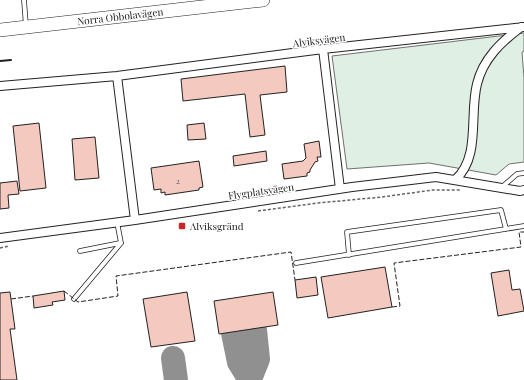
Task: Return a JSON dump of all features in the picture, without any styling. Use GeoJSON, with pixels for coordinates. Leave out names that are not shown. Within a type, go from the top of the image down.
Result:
{"type":"FeatureCollection","features":[{"type":"Feature","properties":{"kind":"highway","name":"Norra Obbolavägen"},"geometry":{"type":"LineString","coordinates":[[0,30],[263,0]]}},
{"type":"Feature","properties":{"kind":"street","name":"Alviksvägen"},"geometry":{"type":"LineString","coordinates":[[0,86],[116,76],[323,49],[522,27]]}},
{"type":"Feature","properties":{"kind":"street"},"geometry":{"type":"LineString","coordinates":[[455,180],[466,166],[470,157],[474,100],[477,83],[482,70],[497,47],[522,27]]}},
{"type":"Feature","properties":{"kind":"street"},"geometry":{"type":"LineString","coordinates":[[323,49],[340,189]]}},
{"type":"Feature","properties":{"kind":"street"},"geometry":{"type":"LineString","coordinates":[[116,76],[135,220]]}},
{"type":"Feature","properties":{"kind":"street","name":"Flygplatsvägen"},"geometry":{"type":"LineString","coordinates":[[0,238],[135,220],[340,189],[436,177],[502,188],[524,190]]}},
{"type":"Feature","properties":{"kind":"lane"},"geometry":{"type":"LineString","coordinates":[[24,0],[26,26]]}},
{"type":"Feature","properties":{"kind":"lane"},"geometry":{"type":"LineString","coordinates":[[502,188],[517,174],[524,173]]}},
{"type":"Feature","properties":{"kind":"lane"},"geometry":{"type":"LineString","coordinates":[[349,255],[347,232],[501,210],[506,229]]}},
{"type":"Feature","properties":{"kind":"lane"},"geometry":{"type":"LineString","coordinates":[[117,222],[121,243]]}},
{"type":"Feature","properties":{"kind":"lane"},"geometry":{"type":"LineString","coordinates":[[296,263],[524,226]]}},
{"type":"Feature","properties":{"kind":"lane"},"geometry":{"type":"LineString","coordinates":[[80,251],[121,243]]}},
{"type":"Feature","properties":{"kind":"lane"},"geometry":{"type":"LineString","coordinates":[[74,299],[121,243]]}},
{"type":"Feature","properties":{"kind":"path"},"geometry":{"type":"LineString","coordinates":[[255,211],[433,190],[462,190]]}},
{"type":"Feature","properties":{"kind":"path"},"geometry":{"type":"LineString","coordinates":[[0,248],[15,245]]}},
{"type":"Feature","properties":{"kind":"green space"},"geometry":{"type":"Polygon","coordinates":[[[524,33],[524,51],[522,52],[524,78],[524,162],[509,164],[496,175],[429,163],[347,169],[332,56],[524,33]]]}},
{"type":"Feature","properties":{"kind":"building"},"geometry":{"type":"Polygon","coordinates":[[[285,66],[287,92],[260,95],[265,135],[250,137],[245,94],[183,101],[181,79],[285,66]]]}},
{"type":"Feature","properties":{"kind":"building"},"geometry":{"type":"Polygon","coordinates":[[[39,123],[46,188],[20,191],[13,126],[39,123]]]}},
{"type":"Feature","properties":{"kind":"building"},"geometry":{"type":"Polygon","coordinates":[[[204,123],[206,139],[188,140],[187,125],[204,123]]]}},
{"type":"Feature","properties":{"kind":"building"},"geometry":{"type":"Polygon","coordinates":[[[95,137],[99,178],[75,180],[72,139],[95,137]]]}},
{"type":"Feature","properties":{"kind":"building"},"geometry":{"type":"Polygon","coordinates":[[[319,141],[321,157],[317,157],[318,161],[315,162],[310,172],[307,173],[307,176],[284,179],[282,164],[303,161],[306,158],[304,144],[319,141]]]}},
{"type":"Feature","properties":{"kind":"building"},"geometry":{"type":"Polygon","coordinates":[[[266,151],[267,161],[234,166],[233,156],[266,151]]]}},
{"type":"Feature","properties":{"kind":"building"},"geometry":{"type":"Polygon","coordinates":[[[199,161],[203,187],[199,188],[199,190],[165,195],[165,192],[161,193],[161,189],[154,190],[151,168],[199,161]]]}},
{"type":"Feature","properties":{"kind":"building"},"geometry":{"type":"Polygon","coordinates":[[[17,181],[19,194],[8,195],[9,208],[0,209],[0,183],[17,181]]]}},
{"type":"Feature","properties":{"kind":"building"},"geometry":{"type":"Polygon","coordinates":[[[385,267],[392,307],[328,318],[321,277],[385,267]]]}},
{"type":"Feature","properties":{"kind":"building"},"geometry":{"type":"Polygon","coordinates":[[[509,270],[512,290],[520,289],[524,311],[498,316],[491,273],[509,270]]]}},
{"type":"Feature","properties":{"kind":"building"},"geometry":{"type":"Polygon","coordinates":[[[316,277],[318,295],[297,298],[295,280],[316,277]]]}},
{"type":"Feature","properties":{"kind":"building"},"geometry":{"type":"Polygon","coordinates":[[[64,291],[65,300],[52,302],[53,305],[34,308],[33,296],[64,291]]]}},
{"type":"Feature","properties":{"kind":"building"},"geometry":{"type":"Polygon","coordinates":[[[10,292],[15,329],[10,329],[17,380],[0,380],[0,293],[10,292]]]}},
{"type":"Feature","properties":{"kind":"building"},"geometry":{"type":"Polygon","coordinates":[[[187,292],[195,341],[151,347],[143,299],[187,292]]]}},
{"type":"Feature","properties":{"kind":"building"},"geometry":{"type":"Polygon","coordinates":[[[273,292],[278,325],[219,334],[214,301],[273,292]]]}},
{"type":"Feature","properties":{"kind":"taxiway"},"geometry":{"type":"LineString","coordinates":[[250,379],[258,359],[255,330]]}},
{"type":"Feature","properties":{"kind":"taxiway"},"geometry":{"type":"LineString","coordinates":[[233,333],[239,362],[250,380]]}},
{"type":"Feature","properties":{"kind":"taxiway"},"geometry":{"type":"LineString","coordinates":[[173,358],[176,380]]}},
{"type":"Feature","properties":{"kind":"fence"},"geometry":{"type":"LineString","coordinates":[[392,307],[400,306],[394,263],[521,247],[519,232],[524,232]]}},
{"type":"Feature","properties":{"kind":"fence"},"geometry":{"type":"LineString","coordinates":[[64,291],[78,302],[118,296],[116,276],[291,252],[295,280]]}},
{"type":"Feature","properties":{"kind":"fence"},"geometry":{"type":"LineString","coordinates":[[11,299],[33,296]]}},
{"type":"Feature","properties":{"kind":"wall"},"geometry":{"type":"LineString","coordinates":[[0,61],[11,60]]}},
{"type":"Feature","properties":{"kind":"place","name":"Alviksgränd"},"geometry":{"type":"Point","coordinates":[182,226]}}]}
